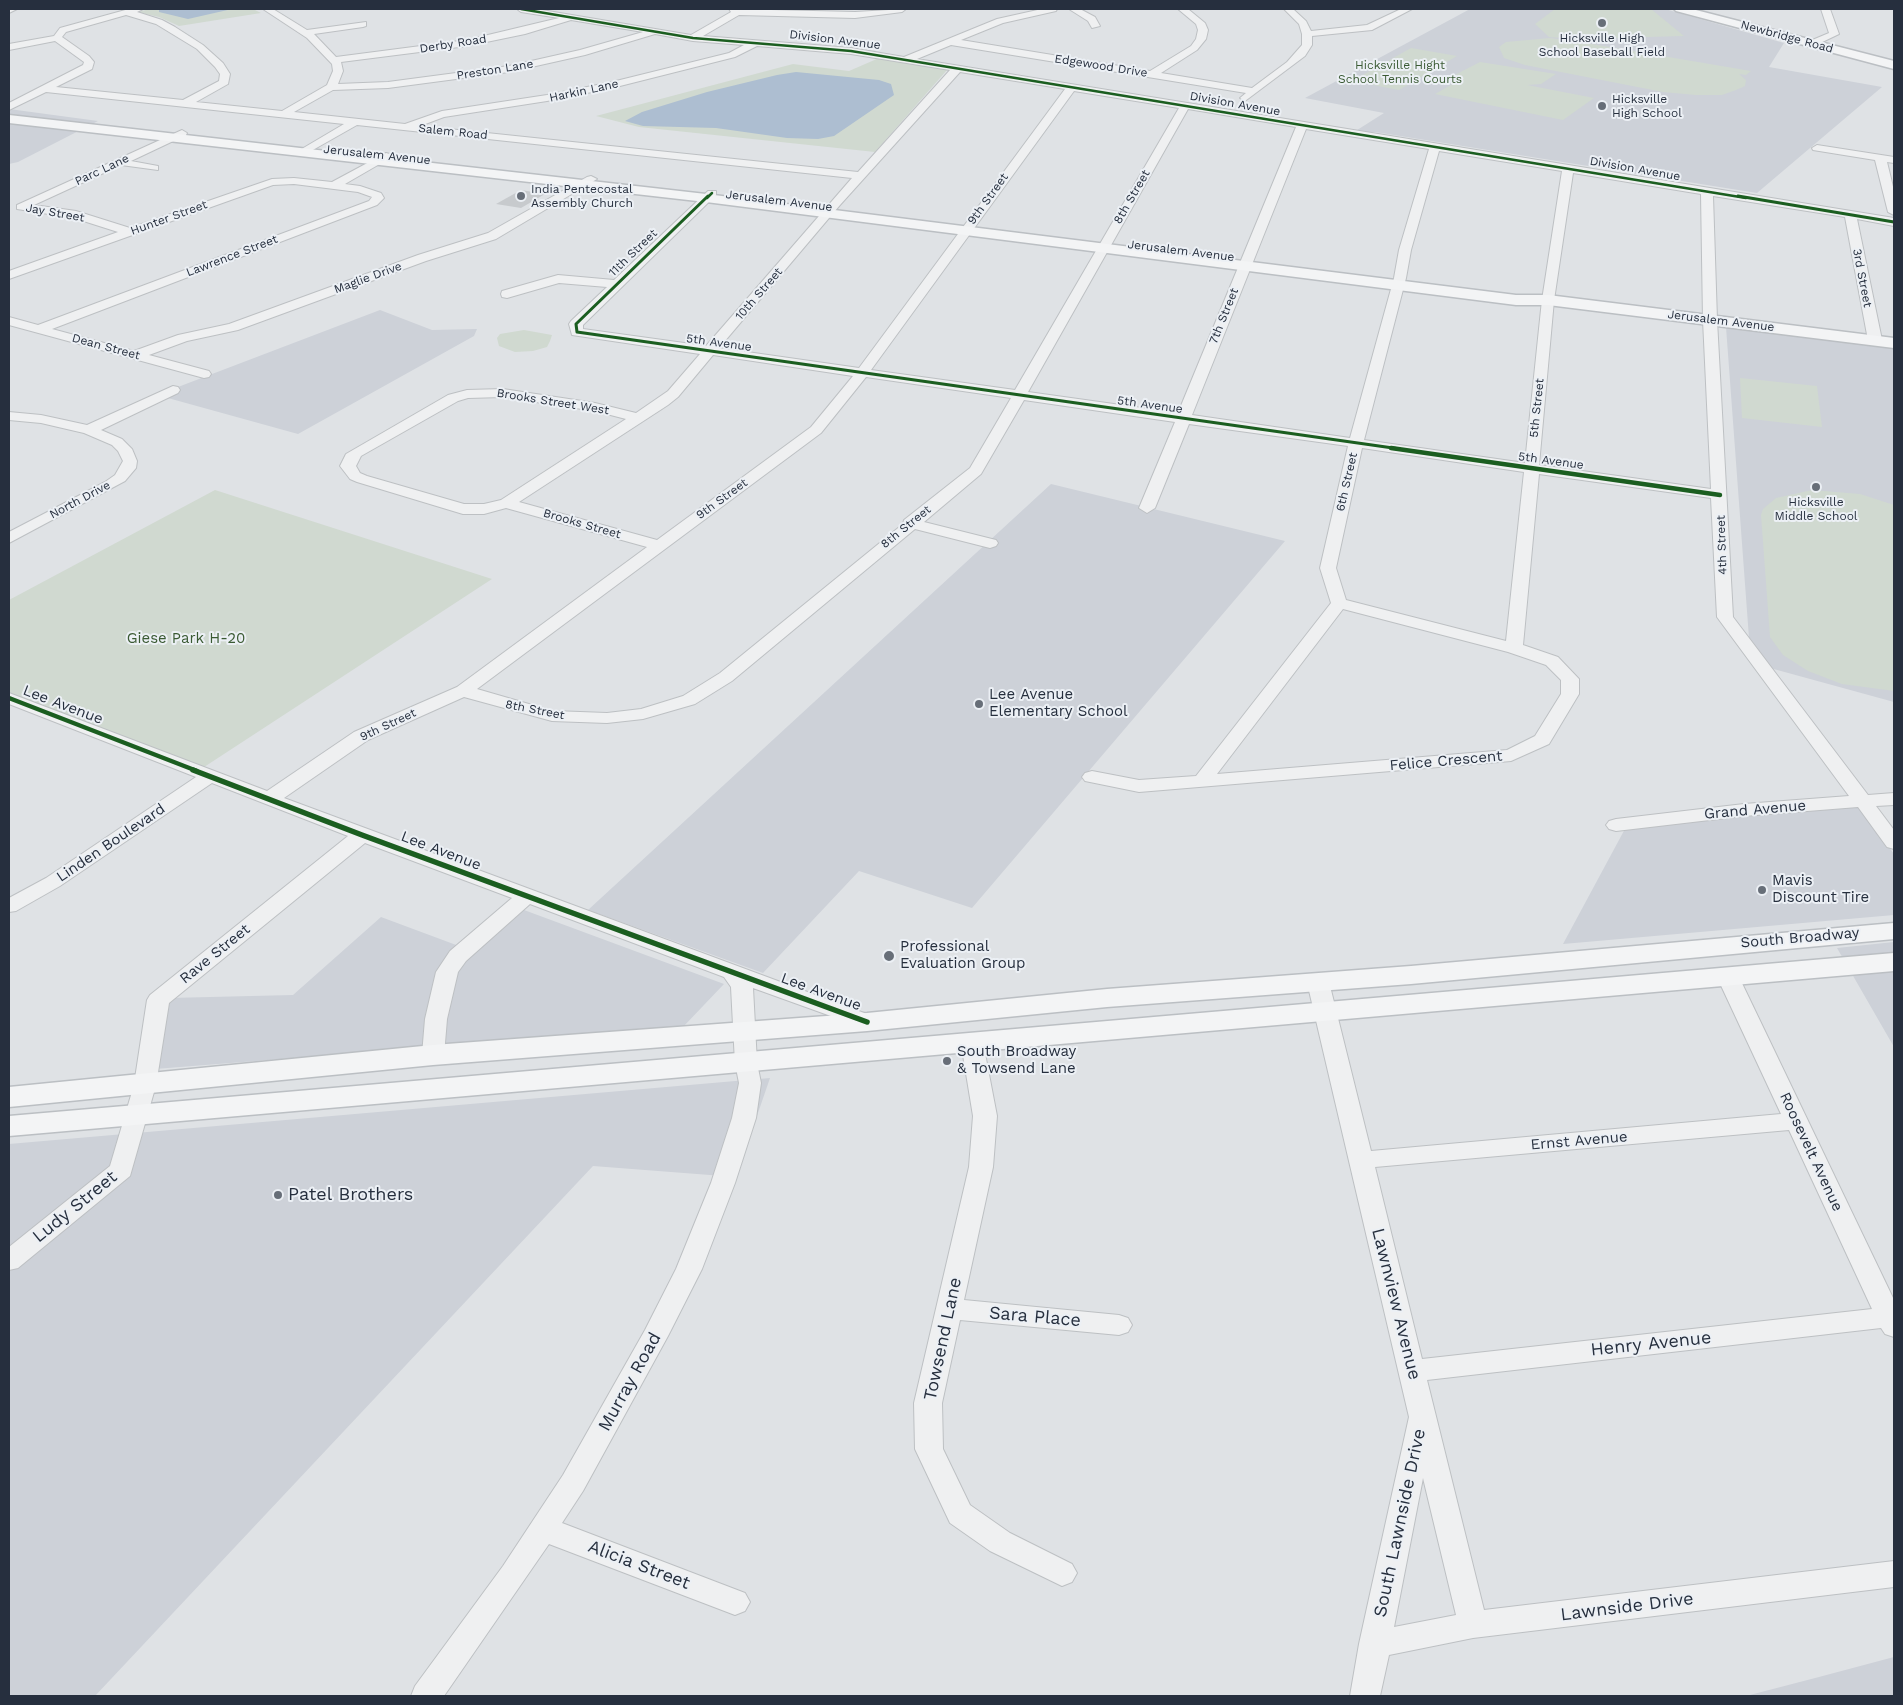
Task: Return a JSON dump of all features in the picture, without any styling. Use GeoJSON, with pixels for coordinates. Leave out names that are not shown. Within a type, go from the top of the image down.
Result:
{"type":"FeatureCollection","features":[{"type":"Feature","properties":{"kind":"main road","name":"Newbridge Road"},"geometry":{"type":"LineString","coordinates":[[1685,9],[1818,42],[1894,58]]}},
{"type":"Feature","properties":{"kind":"main road","name":"Newbridge Road"},"geometry":{"type":"LineString","coordinates":[[1703,9],[1894,65]]}},
{"type":"Feature","properties":{"kind":"main road","name":"Jerusalem Avenue"},"geometry":{"type":"LineString","coordinates":[[9,113],[177,135],[709,195],[1399,282],[1518,292],[1548,300],[1894,343]]}},
{"type":"Feature","properties":{"kind":"main road","name":"Jerusalem Avenue"},"geometry":{"type":"LineString","coordinates":[[9,119],[177,135]]}},
{"type":"Feature","properties":{"kind":"main road","name":"South Broadway"},"geometry":{"type":"LineString","coordinates":[[145,1085],[433,1055],[867,1022],[1107,998],[1318,982],[1894,930]]}},
{"type":"Feature","properties":{"kind":"main road"},"geometry":{"type":"LineString","coordinates":[[17,1126],[1894,962]]}},
{"type":"Feature","properties":{"kind":"main road"},"geometry":{"type":"LineString","coordinates":[[9,1096],[145,1085]]}},
{"type":"Feature","properties":{"kind":"street"},"geometry":{"type":"LineString","coordinates":[[9,47],[57,38],[63,30],[74,26],[139,9]]}},
{"type":"Feature","properties":{"kind":"street"},"geometry":{"type":"LineString","coordinates":[[267,9],[305,32],[320,44],[333,60],[338,70],[332,87],[284,114]]}},
{"type":"Feature","properties":{"kind":"street","name":"Division Avenue"},"geometry":{"type":"LineString","coordinates":[[520,9],[693,38],[816,46],[958,68],[1894,222]]}},
{"type":"Feature","properties":{"kind":"street"},"geometry":{"type":"LineString","coordinates":[[693,38],[735,10],[864,15],[902,9]]}},
{"type":"Feature","properties":{"kind":"street"},"geometry":{"type":"LineString","coordinates":[[905,60],[947,41],[1013,17],[1053,9]]}},
{"type":"Feature","properties":{"kind":"street"},"geometry":{"type":"LineString","coordinates":[[1074,9],[1092,19],[1095,26]]}},
{"type":"Feature","properties":{"kind":"street"},"geometry":{"type":"LineString","coordinates":[[1152,74],[1194,48],[1201,40],[1203,30],[1200,22],[1183,9]]}},
{"type":"Feature","properties":{"kind":"street"},"geometry":{"type":"LineString","coordinates":[[1225,112],[1298,58],[1306,45],[1307,34],[1303,23],[1288,9]]}},
{"type":"Feature","properties":{"kind":"street"},"geometry":{"type":"LineString","coordinates":[[1307,34],[1369,28],[1408,9]]}},
{"type":"Feature","properties":{"kind":"street"},"geometry":{"type":"LineString","coordinates":[[1818,42],[1834,34],[1826,9]]}},
{"type":"Feature","properties":{"kind":"street"},"geometry":{"type":"LineString","coordinates":[[1001,11],[1013,17]]}},
{"type":"Feature","properties":{"kind":"street"},"geometry":{"type":"LineString","coordinates":[[126,12],[159,22],[172,29],[205,51],[220,65],[225,74],[224,82],[184,104]]}},
{"type":"Feature","properties":{"kind":"street","name":"Derby Road"},"geometry":{"type":"LineString","coordinates":[[333,60],[467,43],[525,31],[571,17]]}},
{"type":"Feature","properties":{"kind":"street"},"geometry":{"type":"LineString","coordinates":[[305,32],[363,24]]}},
{"type":"Feature","properties":{"kind":"street","name":"Preston Lane"},"geometry":{"type":"LineString","coordinates":[[332,87],[388,86],[509,69],[582,53],[654,32]]}},
{"type":"Feature","properties":{"kind":"street"},"geometry":{"type":"LineString","coordinates":[[9,107],[82,71],[89,64],[86,58],[57,38]]}},
{"type":"Feature","properties":{"kind":"street","name":"Edgewood Drive"},"geometry":{"type":"LineString","coordinates":[[947,41],[1254,91]]}},
{"type":"Feature","properties":{"kind":"street","name":"Harkin Lane"},"geometry":{"type":"LineString","coordinates":[[408,127],[426,118],[442,114],[547,98],[612,85],[732,55],[757,42]]}},
{"type":"Feature","properties":{"kind":"street","name":"10th Street"},"geometry":{"type":"LineString","coordinates":[[506,503],[673,394],[830,210],[958,68]]}},
{"type":"Feature","properties":{"kind":"street","name":"9th Street"},"geometry":{"type":"LineString","coordinates":[[269,798],[361,736],[463,691],[816,430],[861,374],[1072,87]]}},
{"type":"Feature","properties":{"kind":"street","name":"Salem Road"},"geometry":{"type":"LineString","coordinates":[[46,89],[861,176]]}},
{"type":"Feature","properties":{"kind":"street","name":"8th Street"},"geometry":{"type":"LineString","coordinates":[[463,691],[552,716],[591,718],[643,714],[689,700],[726,677],[910,523],[976,471],[1017,396],[1185,106]]}},
{"type":"Feature","properties":{"kind":"street"},"geometry":{"type":"LineString","coordinates":[[308,150],[355,122]]}},
{"type":"Feature","properties":{"kind":"street","name":"7th Street"},"geometry":{"type":"LineString","coordinates":[[1147,508],[1302,126]]}},
{"type":"Feature","properties":{"kind":"street","name":"Parc Lane"},"geometry":{"type":"LineString","coordinates":[[21,207],[177,135]]}},
{"type":"Feature","properties":{"kind":"street","name":"6th Street"},"geometry":{"type":"LineString","coordinates":[[1339,603],[1328,568],[1356,444],[1399,282],[1405,250],[1435,146]]}},
{"type":"Feature","properties":{"kind":"street"},"geometry":{"type":"LineString","coordinates":[[1817,148],[1894,160]]}},
{"type":"Feature","properties":{"kind":"street"},"geometry":{"type":"LineString","coordinates":[[333,186],[382,158]]}},
{"type":"Feature","properties":{"kind":"street"},"geometry":{"type":"LineString","coordinates":[[1880,158],[1894,212]]}},
{"type":"Feature","properties":{"kind":"street"},"geometry":{"type":"LineString","coordinates":[[121,162],[154,168]]}},
{"type":"Feature","properties":{"kind":"street","name":"5th Street"},"geometry":{"type":"LineString","coordinates":[[1514,648],[1548,300],[1568,168]]}},
{"type":"Feature","properties":{"kind":"street","name":"Hunter Street"},"geometry":{"type":"LineString","coordinates":[[9,275],[272,182],[294,181],[333,186]]}},
{"type":"Feature","properties":{"kind":"street","name":"Maglie Drive"},"geometry":{"type":"LineString","coordinates":[[135,355],[183,338],[233,327],[422,258],[492,236],[587,181]]}},
{"type":"Feature","properties":{"kind":"street","name":"Lawrence Street"},"geometry":{"type":"LineString","coordinates":[[39,329],[373,203],[378,198],[377,194],[360,189],[333,186]]}},
{"type":"Feature","properties":{"kind":"street","name":"4th Street"},"geometry":{"type":"LineString","coordinates":[[1706,192],[1710,320],[1725,617],[1894,843]]}},
{"type":"Feature","properties":{"kind":"street","name":"11th Street"},"geometry":{"type":"LineString","coordinates":[[577,332],[576,324],[615,284],[709,195]]}},
{"type":"Feature","properties":{"kind":"street","name":"Jay Street"},"geometry":{"type":"LineString","coordinates":[[9,206],[76,215],[129,232]]}},
{"type":"Feature","properties":{"kind":"street","name":"3rd Street"},"geometry":{"type":"LineString","coordinates":[[1850,215],[1875,340]]}},
{"type":"Feature","properties":{"kind":"street"},"geometry":{"type":"LineString","coordinates":[[507,294],[558,279],[615,284]]}},
{"type":"Feature","properties":{"kind":"street","name":"Dean Street"},"geometry":{"type":"LineString","coordinates":[[9,320],[204,374]]}},
{"type":"Feature","properties":{"kind":"street","name":"5th Avenue"},"geometry":{"type":"LineString","coordinates":[[577,332],[1183,420],[1720,495]]}},
{"type":"Feature","properties":{"kind":"street"},"geometry":{"type":"LineString","coordinates":[[89,430],[173,390]]}},
{"type":"Feature","properties":{"kind":"street","name":"Brooks Street West"},"geometry":{"type":"LineString","coordinates":[[506,503],[484,509],[463,509],[362,479],[355,476],[348,466],[356,453],[453,398],[467,394],[503,392],[595,407],[638,418]]}},
{"type":"Feature","properties":{"kind":"street","name":"North Drive"},"geometry":{"type":"LineString","coordinates":[[9,416],[41,419],[89,430],[117,442],[125,449],[130,461],[128,468],[110,485],[9,538]]}},
{"type":"Feature","properties":{"kind":"street","name":"Brooks Street"},"geometry":{"type":"LineString","coordinates":[[506,503],[658,545]]}},
{"type":"Feature","properties":{"kind":"street"},"geometry":{"type":"LineString","coordinates":[[910,523],[990,543]]}},
{"type":"Feature","properties":{"kind":"street"},"geometry":{"type":"LineString","coordinates":[[1202,780],[1339,603]]}},
{"type":"Feature","properties":{"kind":"street","name":"Felice Crescent"},"geometry":{"type":"LineString","coordinates":[[1092,776],[1139,786],[1512,755],[1542,740],[1570,694],[1570,679],[1552,661],[1514,648],[1339,603]]}},
{"type":"Feature","properties":{"kind":"street","name":"Lee Avenue"},"geometry":{"type":"LineString","coordinates":[[10,699],[362,835],[867,1022]]}},
{"type":"Feature","properties":{"kind":"street","name":"Linden Boulevard"},"geometry":{"type":"LineString","coordinates":[[9,906],[53,882],[210,776]]}},
{"type":"Feature","properties":{"kind":"street","name":"Grand Avenue"},"geometry":{"type":"LineString","coordinates":[[1616,825],[1744,810],[1894,799]]}},
{"type":"Feature","properties":{"kind":"street","name":"Rave Street"},"geometry":{"type":"LineString","coordinates":[[137,1115],[145,1085],[158,1000],[362,835]]}},
{"type":"Feature","properties":{"kind":"street"},"geometry":{"type":"LineString","coordinates":[[433,1055],[436,1019],[447,972],[458,956],[526,896]]}},
{"type":"Feature","properties":{"kind":"street"},"geometry":{"type":"LineString","coordinates":[[732,973],[742,986],[743,1031]]}},
{"type":"Feature","properties":{"kind":"street","name":"Roosevelt Avenue"},"geometry":{"type":"LineString","coordinates":[[1728,977],[1892,1322]]}},
{"type":"Feature","properties":{"kind":"street","name":"Lawnview Avenue"},"geometry":{"type":"LineString","coordinates":[[1318,982],[1473,1625]]}},
{"type":"Feature","properties":{"kind":"street","name":"Murray Road"},"geometry":{"type":"LineString","coordinates":[[426,1696],[459,1652],[544,1529],[614,1412],[689,1269],[723,1183],[744,1118],[750,1083],[743,1031]]}},
{"type":"Feature","properties":{"kind":"street","name":"Towsend Lane"},"geometry":{"type":"LineString","coordinates":[[972,1043],[985,1116],[982,1167],[928,1403],[929,1449],[960,1514],[1000,1542],[1062,1573]]}},
{"type":"Feature","properties":{"kind":"street","name":"Ludy Street"},"geometry":{"type":"LineString","coordinates":[[9,1261],[121,1170],[137,1115]]}},
{"type":"Feature","properties":{"kind":"street","name":"Ernst Avenue"},"geometry":{"type":"LineString","coordinates":[[1361,1160],[1797,1122]]}},
{"type":"Feature","properties":{"kind":"street","name":"Sara Place"},"geometry":{"type":"LineString","coordinates":[[950,1309],[1119,1325]]}},
{"type":"Feature","properties":{"kind":"street","name":"Henry Avenue"},"geometry":{"type":"LineString","coordinates":[[1412,1371],[1892,1322]]}},
{"type":"Feature","properties":{"kind":"street","name":"South Lawnside Drive"},"geometry":{"type":"LineString","coordinates":[[1365,1696],[1422,1415]]}},
{"type":"Feature","properties":{"kind":"street","name":"Alicia Street"},"geometry":{"type":"LineString","coordinates":[[544,1529],[735,1602]]}},
{"type":"Feature","properties":{"kind":"street","name":"Lawnside Drive"},"geometry":{"type":"LineString","coordinates":[[1376,1637],[1894,1574]]}},
{"type":"Feature","properties":{"kind":"shaded area","name":"Hicksville High School"},"geometry":{"type":"Polygon","coordinates":[[[1470,9],[1665,9],[1784,43],[1769,67],[1882,87],[1757,193],[1375,132],[1354,132],[1384,113],[1305,98],[1470,9]]]}},
{"type":"Feature","properties":{"kind":"shaded area"},"geometry":{"type":"Polygon","coordinates":[[[9,109],[98,121],[18,162],[9,164],[9,109]]]}},
{"type":"Feature","properties":{"kind":"shaded area"},"geometry":{"type":"Polygon","coordinates":[[[380,310],[432,330],[477,329],[474,336],[298,434],[157,395],[380,310]]]}},
{"type":"Feature","properties":{"kind":"shaded area","name":"Hicksville Middle School"},"geometry":{"type":"Polygon","coordinates":[[[1726,327],[1894,348],[1894,702],[1770,668],[1749,638],[1726,327]]]}},
{"type":"Feature","properties":{"kind":"shaded area","name":"Lee Avenue Elementary School"},"geometry":{"type":"Polygon","coordinates":[[[1051,484],[1285,541],[972,908],[859,871],[763,973],[588,910],[1051,484]]]}},
{"type":"Feature","properties":{"kind":"shaded area"},"geometry":{"type":"Polygon","coordinates":[[[1860,807],[1894,854],[1894,915],[1563,944],[1626,827],[1860,807]]]}},
{"type":"Feature","properties":{"kind":"shaded area"},"geometry":{"type":"Polygon","coordinates":[[[524,910],[724,984],[683,1027],[155,1069],[169,998],[293,995],[381,917],[475,952],[524,910]]]}},
{"type":"Feature","properties":{"kind":"shaded area"},"geometry":{"type":"Polygon","coordinates":[[[1894,942],[1894,1047],[1837,948],[1894,942]]]}},
{"type":"Feature","properties":{"kind":"shaded area"},"geometry":{"type":"Polygon","coordinates":[[[770,1078],[736,1177],[593,1166],[95,1696],[9,1696],[9,1144],[770,1078]]]}},
{"type":"Feature","properties":{"kind":"shaded area"},"geometry":{"type":"Polygon","coordinates":[[[1894,1657],[1894,1696],[1746,1696],[1819,1677],[1894,1657]]]}},
{"type":"Feature","properties":{"kind":"green space"},"geometry":{"type":"Polygon","coordinates":[[[150,9],[253,9],[261,13],[179,26],[159,17],[137,12],[150,9]]]}},
{"type":"Feature","properties":{"kind":"green space","name":"Hicksville High School Baseball Field"},"geometry":{"type":"Polygon","coordinates":[[[1555,9],[1651,9],[1684,36],[1574,39],[1549,37],[1535,24],[1555,9]]]}},
{"type":"Feature","properties":{"kind":"green space"},"geometry":{"type":"Polygon","coordinates":[[[1550,38],[1751,71],[1746,75],[1739,74],[1746,80],[1745,86],[1722,95],[1663,92],[1525,65],[1504,58],[1499,47],[1506,42],[1550,38]]]}},
{"type":"Feature","properties":{"kind":"green space","name":"Hicksville Hight School Tennis Courts"},"geometry":{"type":"Polygon","coordinates":[[[1411,48],[1457,56],[1399,90],[1352,81],[1411,48]]]}},
{"type":"Feature","properties":{"kind":"green space"},"geometry":{"type":"Polygon","coordinates":[[[879,58],[947,70],[875,152],[639,127],[596,116],[793,64],[849,71],[879,58]]]}},
{"type":"Feature","properties":{"kind":"green space"},"geometry":{"type":"Polygon","coordinates":[[[1480,62],[1556,74],[1541,84],[1527,85],[1594,98],[1563,120],[1435,94],[1458,81],[1449,78],[1480,62]]]}},
{"type":"Feature","properties":{"kind":"green space"},"geometry":{"type":"Polygon","coordinates":[[[524,330],[552,335],[547,347],[533,351],[515,352],[499,346],[497,338],[500,334],[524,330]]]}},
{"type":"Feature","properties":{"kind":"green space"},"geometry":{"type":"Polygon","coordinates":[[[1740,378],[1817,386],[1822,427],[1742,418],[1740,378]]]}},
{"type":"Feature","properties":{"kind":"green space","name":"Giese Park H-20"},"geometry":{"type":"Polygon","coordinates":[[[215,490],[492,579],[198,771],[9,696],[9,600],[215,490]]]}},
{"type":"Feature","properties":{"kind":"green space"},"geometry":{"type":"Polygon","coordinates":[[[1812,490],[1860,494],[1894,505],[1894,691],[1842,684],[1808,671],[1783,655],[1770,637],[1761,515],[1763,509],[1776,498],[1812,490]]]}},
{"type":"Feature","properties":{"kind":"water"},"geometry":{"type":"Polygon","coordinates":[[[232,9],[188,19],[159,12],[159,10],[232,9]]]}},
{"type":"Feature","properties":{"kind":"water"},"geometry":{"type":"Polygon","coordinates":[[[796,72],[879,80],[891,84],[894,95],[834,136],[818,139],[787,138],[716,128],[643,126],[625,121],[642,112],[707,92],[796,72]]]}},
{"type":"Feature","properties":{"kind":"building"},"geometry":{"type":"Polygon","coordinates":[[[521,190],[545,194],[521,208],[496,204],[521,190]]]}},
{"type":"Feature","properties":{"kind":"cycle path"},"geometry":{"type":"LineString","coordinates":[[521,9],[693,38],[851,51],[1894,222]]}},
{"type":"Feature","properties":{"kind":"cycle path"},"geometry":{"type":"LineString","coordinates":[[712,193],[576,324],[577,332],[1720,495]]}},
{"type":"Feature","properties":{"kind":"cycle path"},"geometry":{"type":"LineString","coordinates":[[9,698],[362,835],[867,1022]]}},
{"type":"Feature","properties":{"kind":"place","name":"Hicksville High School Baseball Field"},"geometry":{"type":"Point","coordinates":[1602,23]}},
{"type":"Feature","properties":{"kind":"place","name":"Hicksville High School"},"geometry":{"type":"Point","coordinates":[1602,106]}},
{"type":"Feature","properties":{"kind":"place","name":"India Pentecostal Assembly Church"},"geometry":{"type":"Point","coordinates":[521,196]}},
{"type":"Feature","properties":{"kind":"place","name":"Hicksville Middle School"},"geometry":{"type":"Point","coordinates":[1816,487]}},
{"type":"Feature","properties":{"kind":"place","name":"Lee Avenue Elementary School"},"geometry":{"type":"Point","coordinates":[979,704]}},
{"type":"Feature","properties":{"kind":"place","name":"Mavis Discount Tire"},"geometry":{"type":"Point","coordinates":[1762,890]}},
{"type":"Feature","properties":{"kind":"place","name":"Professional Evaluation Group"},"geometry":{"type":"Point","coordinates":[889,956]}},
{"type":"Feature","properties":{"kind":"place","name":"South Broadway & Towsend Lane"},"geometry":{"type":"Point","coordinates":[947,1061]}},
{"type":"Feature","properties":{"kind":"place","name":"Patel Brothers"},"geometry":{"type":"Point","coordinates":[278,1195]}}]}
